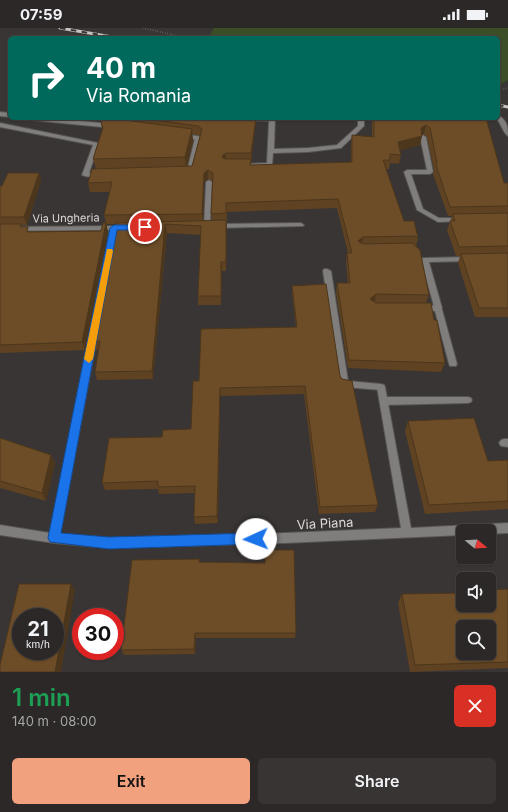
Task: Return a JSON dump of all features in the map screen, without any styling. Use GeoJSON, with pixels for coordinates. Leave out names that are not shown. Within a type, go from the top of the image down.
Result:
{"type":"FeatureCollection","features":[{"type":"Feature","properties":{"kind":"street"},"geometry":{"type":"LineString","coordinates":[[500,119],[503,122],[508,134]]}},
{"type":"Feature","properties":{"kind":"street"},"geometry":{"type":"LineString","coordinates":[[51,120],[120,127]]}},
{"type":"Feature","properties":{"kind":"street"},"geometry":{"type":"LineString","coordinates":[[233,166],[270,165],[272,120]]}},
{"type":"Feature","properties":{"kind":"street"},"geometry":{"type":"LineString","coordinates":[[271,152],[308,150],[339,146],[361,126],[361,120]]}},
{"type":"Feature","properties":{"kind":"street"},"geometry":{"type":"LineString","coordinates":[[0,125],[96,144],[85,175],[107,174]]}},
{"type":"Feature","properties":{"kind":"street"},"geometry":{"type":"LineString","coordinates":[[174,134],[198,138],[190,173],[182,173]]}},
{"type":"Feature","properties":{"kind":"street"},"geometry":{"type":"LineString","coordinates":[[423,137],[430,172],[408,172],[420,210],[438,220],[469,220]]}},
{"type":"Feature","properties":{"kind":"street"},"geometry":{"type":"LineString","coordinates":[[207,226],[209,182]]}},
{"type":"Feature","properties":{"kind":"street"},"geometry":{"type":"LineString","coordinates":[[199,227],[301,225]]}},
{"type":"Feature","properties":{"kind":"street"},"geometry":{"type":"LineString","coordinates":[[54,538],[114,228]]}},
{"type":"Feature","properties":{"kind":"street","name":"Via Ungheria"},"geometry":{"type":"LineString","coordinates":[[0,229],[129,228]]}},
{"type":"Feature","properties":{"kind":"street"},"geometry":{"type":"LineString","coordinates":[[453,364],[423,258],[478,259]]}},
{"type":"Feature","properties":{"kind":"street"},"geometry":{"type":"LineString","coordinates":[[327,271],[344,384],[381,387],[407,532]]}},
{"type":"Feature","properties":{"kind":"street"},"geometry":{"type":"LineString","coordinates":[[414,308],[438,308]]}},
{"type":"Feature","properties":{"kind":"street"},"geometry":{"type":"LineString","coordinates":[[384,401],[468,400]]}},
{"type":"Feature","properties":{"kind":"street","name":"Via Piana"},"geometry":{"type":"LineString","coordinates":[[0,530],[54,538],[109,543],[285,538],[508,528]]}},
{"type":"Feature","properties":{"kind":"path"},"geometry":{"type":"LineString","coordinates":[[143,28],[177,36]]}},
{"type":"Feature","properties":{"kind":"green space"},"geometry":{"type":"Polygon","coordinates":[[[214,28],[508,28],[508,80],[500,85],[500,36],[210,35],[214,28]]]}},
{"type":"Feature","properties":{"kind":"building"},"geometry":{"type":"Polygon","coordinates":[[[101,120],[124,120],[192,129],[185,157],[93,159],[103,128],[101,120]]]}},
{"type":"Feature","properties":{"kind":"building"},"geometry":{"type":"Polygon","coordinates":[[[155,120],[256,120],[251,153],[226,153],[222,156],[224,159],[251,159],[250,165],[352,162],[352,135],[374,137],[374,120],[487,120],[504,183],[508,183],[508,206],[450,207],[436,165],[437,163],[430,128],[426,125],[421,128],[422,136],[398,142],[401,155],[390,154],[390,160],[383,160],[404,221],[414,221],[418,238],[414,236],[363,237],[358,241],[363,244],[412,243],[420,250],[429,295],[376,294],[370,299],[376,303],[431,303],[434,320],[437,320],[445,363],[349,360],[337,283],[350,283],[347,253],[352,253],[338,199],[226,203],[226,213],[211,214],[213,173],[208,170],[204,173],[202,214],[104,215],[112,182],[88,183],[92,169],[192,166],[202,129],[198,126],[155,120]]]}},
{"type":"Feature","properties":{"kind":"building"},"geometry":{"type":"Polygon","coordinates":[[[8,173],[39,173],[24,217],[0,217],[0,186],[2,186],[8,173]]]}},
{"type":"Feature","properties":{"kind":"building"},"geometry":{"type":"Polygon","coordinates":[[[508,213],[508,246],[459,247],[450,221],[455,221],[453,214],[508,213]]]}},
{"type":"Feature","properties":{"kind":"building"},"geometry":{"type":"Polygon","coordinates":[[[226,220],[226,262],[221,262],[221,296],[198,296],[201,226],[165,224],[152,371],[95,372],[100,341],[93,341],[116,223],[226,220]]]}},
{"type":"Feature","properties":{"kind":"building"},"geometry":{"type":"Polygon","coordinates":[[[103,223],[106,223],[82,342],[0,345],[0,224],[21,224],[20,227],[28,227],[27,232],[101,231],[103,223]]]}},
{"type":"Feature","properties":{"kind":"building"},"geometry":{"type":"Polygon","coordinates":[[[508,253],[508,308],[479,308],[461,254],[508,253]]]}},
{"type":"Feature","properties":{"kind":"building"},"geometry":{"type":"Polygon","coordinates":[[[326,284],[340,376],[342,379],[352,381],[378,505],[320,507],[305,386],[220,388],[217,516],[194,517],[195,486],[158,487],[158,481],[102,483],[109,438],[162,437],[163,430],[191,429],[193,381],[199,381],[201,329],[297,327],[292,286],[326,284]]]}},
{"type":"Feature","properties":{"kind":"building"},"geometry":{"type":"Polygon","coordinates":[[[474,418],[488,461],[508,460],[508,501],[429,505],[408,421],[474,418]]]}},
{"type":"Feature","properties":{"kind":"building"},"geometry":{"type":"Polygon","coordinates":[[[0,438],[51,455],[42,493],[0,481],[0,438]]]}},
{"type":"Feature","properties":{"kind":"building"},"geometry":{"type":"Polygon","coordinates":[[[265,550],[294,550],[296,633],[195,633],[194,649],[124,650],[124,625],[132,560],[199,559],[199,562],[265,563],[265,550]]]}},
{"type":"Feature","properties":{"kind":"building"},"geometry":{"type":"Polygon","coordinates":[[[19,584],[71,584],[64,622],[64,608],[13,608],[19,584]]]}},
{"type":"Feature","properties":{"kind":"building"},"geometry":{"type":"Polygon","coordinates":[[[508,589],[508,662],[415,665],[402,594],[456,593],[456,612],[496,612],[496,590],[508,589]]]}},
{"type":"Feature","properties":{"kind":"building"},"geometry":{"type":"Polygon","coordinates":[[[12,614],[12,660],[57,660],[55,672],[0,672],[0,665],[12,614]]]}},
{"type":"Feature","properties":{"kind":"railway"},"geometry":{"type":"LineString","coordinates":[[60,28],[106,36]]}},
{"type":"Feature","properties":{"kind":"railway"},"geometry":{"type":"LineString","coordinates":[[500,105],[508,107]]}},
{"type":"Feature","properties":{"kind":"slow traffic"},"geometry":{"type":"LineString","coordinates":[[89,359],[109,251]]}},
{"type":"Feature","properties":{"kind":"route"},"geometry":{"type":"LineString","coordinates":[[145,227],[114,228],[54,538],[109,543],[256,539]]}}]}
